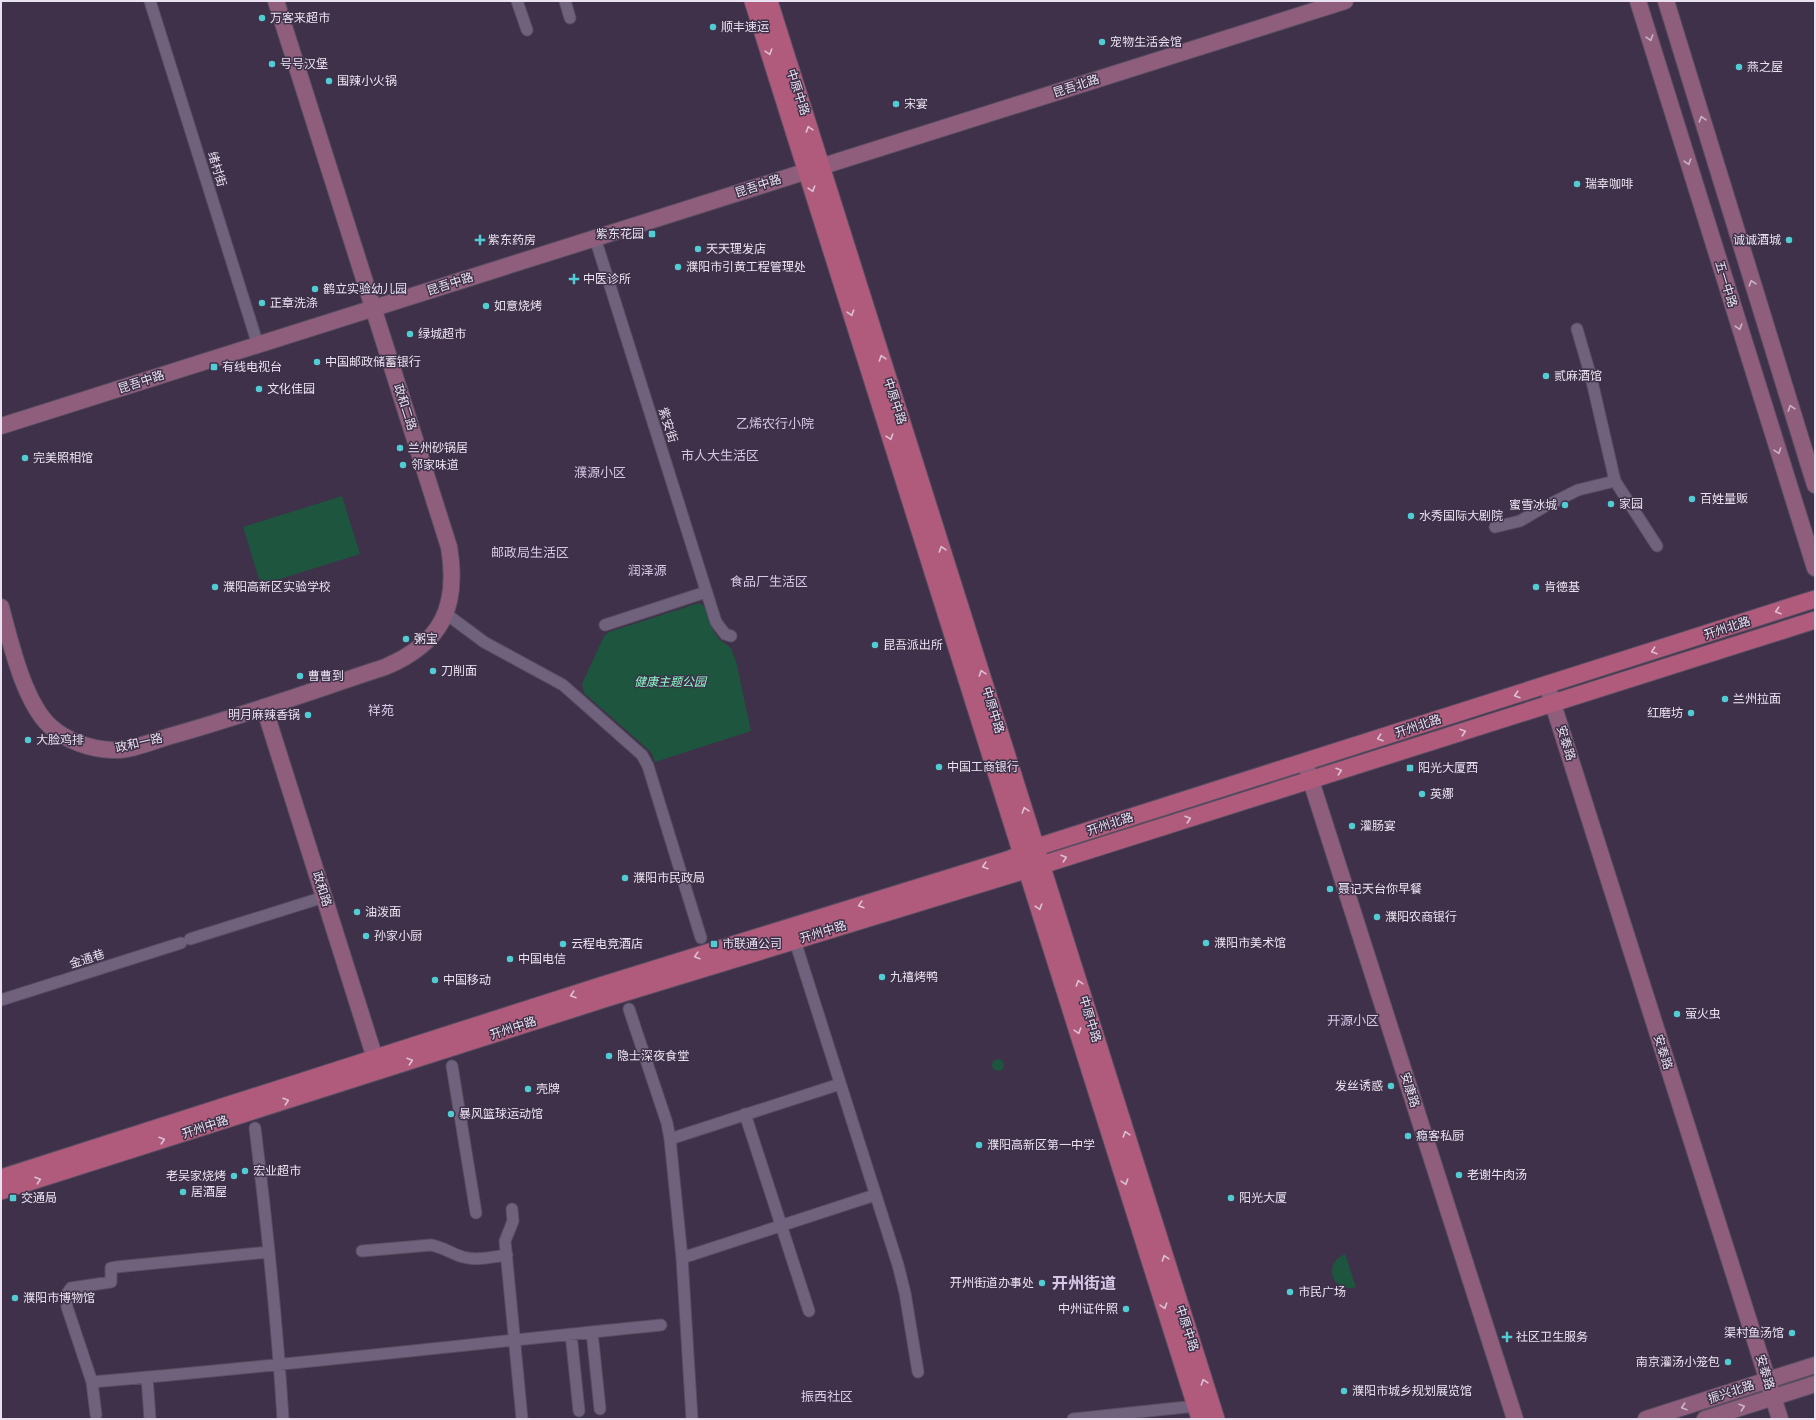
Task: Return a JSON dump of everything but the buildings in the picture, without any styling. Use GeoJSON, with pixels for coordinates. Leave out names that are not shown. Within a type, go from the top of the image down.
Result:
{"type":"FeatureCollection","features":[{"type":"Feature","properties":{"kind":"main road","name":"中原中路"},"geometry":{"type":"LineString","coordinates":[[753,1],[812,164],[1029,850],[1216,1419]]}},
{"type":"Feature","properties":{"kind":"main road","name":"中原中路"},"geometry":{"type":"LineString","coordinates":[[769,1],[812,164]]}},
{"type":"Feature","properties":{"kind":"main road","name":"开州北路"},"geometry":{"type":"LineString","coordinates":[[1029,850],[1815,599]]}},
{"type":"Feature","properties":{"kind":"main road","name":"开州北路"},"geometry":{"type":"LineString","coordinates":[[1035,868],[1815,620]]}},
{"type":"Feature","properties":{"kind":"main road","name":"开州中路"},"geometry":{"type":"LineString","coordinates":[[1,1191],[377,1065],[610,983],[1010,859],[1029,850]]}},
{"type":"Feature","properties":{"kind":"main road","name":"中原中路"},"geometry":{"type":"LineString","coordinates":[[1035,868],[1198,1413]]}},
{"type":"Feature","properties":{"kind":"main road","name":"开州中路"},"geometry":{"type":"LineString","coordinates":[[1,1178],[377,1065],[607,998],[1035,868]]}},
{"type":"Feature","properties":{"kind":"street","name":"绪村街"},"geometry":{"type":"LineString","coordinates":[[150,1],[257,340]]}},
{"type":"Feature","properties":{"kind":"street","name":"政和二路"},"geometry":{"type":"LineString","coordinates":[[264,707],[398,662],[413,654],[436,630],[445,613],[452,588],[453,571],[449,547],[276,1]]}},
{"type":"Feature","properties":{"kind":"street"},"geometry":{"type":"LineString","coordinates":[[517,1],[527,30]]}},
{"type":"Feature","properties":{"kind":"street"},"geometry":{"type":"LineString","coordinates":[[565,1],[570,18]]}},
{"type":"Feature","properties":{"kind":"street","name":"昆吾北路"},"geometry":{"type":"LineString","coordinates":[[812,164],[1310,1]]}},
{"type":"Feature","properties":{"kind":"street","name":"昆吾北路"},"geometry":{"type":"LineString","coordinates":[[812,164],[1345,1]]}},
{"type":"Feature","properties":{"kind":"street","name":"五一中路"},"geometry":{"type":"LineString","coordinates":[[1638,1],[1815,568]]}},
{"type":"Feature","properties":{"kind":"street"},"geometry":{"type":"LineString","coordinates":[[1666,1],[1815,485]]}},
{"type":"Feature","properties":{"kind":"street","name":"昆吾中路"},"geometry":{"type":"LineString","coordinates":[[372,303],[595,238],[812,164]]}},
{"type":"Feature","properties":{"kind":"street","name":"昆吾中路"},"geometry":{"type":"LineString","coordinates":[[1,426],[257,340],[812,164]]}},
{"type":"Feature","properties":{"kind":"street","name":"紫安街"},"geometry":{"type":"LineString","coordinates":[[595,238],[716,622],[725,634],[730,636]]}},
{"type":"Feature","properties":{"kind":"street"},"geometry":{"type":"LineString","coordinates":[[1577,329],[1591,377],[1615,481],[1657,546]]}},
{"type":"Feature","properties":{"kind":"street","name":"昆吾中路"},"geometry":{"type":"LineString","coordinates":[[1,415],[257,340]]}},
{"type":"Feature","properties":{"kind":"street"},"geometry":{"type":"LineString","coordinates":[[1495,527],[1520,521],[1578,490],[1615,481]]}},
{"type":"Feature","properties":{"kind":"street"},"geometry":{"type":"LineString","coordinates":[[605,625],[706,592]]}},
{"type":"Feature","properties":{"kind":"street","name":"政和一路"},"geometry":{"type":"LineString","coordinates":[[1,608],[14,654],[27,690],[39,714],[50,726],[63,736],[78,743],[112,750],[126,748],[195,729],[264,707]]}},
{"type":"Feature","properties":{"kind":"street"},"geometry":{"type":"LineString","coordinates":[[445,613],[484,642],[563,684],[642,755],[648,766],[701,938]]}},
{"type":"Feature","properties":{"kind":"street","name":"安泰路"},"geometry":{"type":"LineString","coordinates":[[1547,685],[1780,1419]]}},
{"type":"Feature","properties":{"kind":"street","name":"政和路"},"geometry":{"type":"LineString","coordinates":[[264,707],[377,1065]]}},
{"type":"Feature","properties":{"kind":"street","name":"安康路"},"geometry":{"type":"LineString","coordinates":[[1305,762],[1515,1419]]}},
{"type":"Feature","properties":{"kind":"street","name":"金通巷"},"geometry":{"type":"LineString","coordinates":[[1,1000],[324,897]]}},
{"type":"Feature","properties":{"kind":"street"},"geometry":{"type":"LineString","coordinates":[[795,941],[876,1195],[905,1293],[918,1372]]}},
{"type":"Feature","properties":{"kind":"street"},"geometry":{"type":"LineString","coordinates":[[629,1009],[667,1123],[670,1139],[682,1258],[692,1419]]}},
{"type":"Feature","properties":{"kind":"street"},"geometry":{"type":"LineString","coordinates":[[452,1066],[476,1213]]}},
{"type":"Feature","properties":{"kind":"street"},"geometry":{"type":"LineString","coordinates":[[670,1139],[840,1084]]}},
{"type":"Feature","properties":{"kind":"street"},"geometry":{"type":"LineString","coordinates":[[746,1114],[809,1312]]}},
{"type":"Feature","properties":{"kind":"street"},"geometry":{"type":"LineString","coordinates":[[255,1128],[280,1366],[283,1419]]}},
{"type":"Feature","properties":{"kind":"street"},"geometry":{"type":"LineString","coordinates":[[682,1258],[876,1195]]}},
{"type":"Feature","properties":{"kind":"street"},"geometry":{"type":"LineString","coordinates":[[512,1209],[513,1221],[505,1241],[522,1419]]}},
{"type":"Feature","properties":{"kind":"street"},"geometry":{"type":"LineString","coordinates":[[362,1251],[431,1245],[441,1247],[462,1257],[476,1260],[507,1255]]}},
{"type":"Feature","properties":{"kind":"street"},"geometry":{"type":"LineString","coordinates":[[96,1415],[92,1382],[67,1307],[66,1295],[71,1288],[111,1282],[111,1268],[116,1267],[269,1252]]}},
{"type":"Feature","properties":{"kind":"street"},"geometry":{"type":"LineString","coordinates":[[92,1382],[280,1366],[661,1325]]}},
{"type":"Feature","properties":{"kind":"street"},"geometry":{"type":"LineString","coordinates":[[592,1332],[600,1409]]}},
{"type":"Feature","properties":{"kind":"street"},"geometry":{"type":"LineString","coordinates":[[571,1334],[579,1410]]}},
{"type":"Feature","properties":{"kind":"street","name":"振兴北路"},"geometry":{"type":"LineString","coordinates":[[1646,1419],[1815,1365]]}},
{"type":"Feature","properties":{"kind":"street"},"geometry":{"type":"LineString","coordinates":[[147,1377],[150,1419]]}},
{"type":"Feature","properties":{"kind":"street","name":"振兴北路"},"geometry":{"type":"LineString","coordinates":[[1705,1419],[1815,1384]]}},
{"type":"Feature","properties":{"kind":"street"},"geometry":{"type":"LineString","coordinates":[[1073,1419],[1198,1413]]}},
{"type":"Feature","properties":{"kind":"green space"},"geometry":{"type":"Polygon","coordinates":[[[342,496],[360,554],[261,585],[243,527],[342,496]]]}},
{"type":"Feature","properties":{"kind":"green space","name":"健康主题公园"},"geometry":{"type":"Polygon","coordinates":[[[699,603],[704,606],[714,632],[719,639],[731,648],[736,661],[751,731],[655,762],[651,752],[584,693],[582,684],[604,636],[609,632],[699,603]]]}},
{"type":"Feature","properties":{"kind":"green space"},"geometry":{"type":"Polygon","coordinates":[[[998,1059],[1002,1061],[1004,1065],[1002,1069],[998,1071],[994,1069],[992,1065],[994,1061],[998,1059]]]}},
{"type":"Feature","properties":{"kind":"green space"},"geometry":{"type":"Polygon","coordinates":[[[1345,1254],[1356,1287],[1348,1288],[1341,1286],[1336,1282],[1333,1276],[1332,1270],[1334,1264],[1338,1258],[1345,1254]]]}},
{"type":"Feature","properties":{"kind":"place","name":"万客来超市"},"geometry":{"type":"Point","coordinates":[262,18]}},
{"type":"Feature","properties":{"kind":"place","name":"顺丰速运"},"geometry":{"type":"Point","coordinates":[713,27]}},
{"type":"Feature","properties":{"kind":"place","name":"宠物生活会馆"},"geometry":{"type":"Point","coordinates":[1102,42]}},
{"type":"Feature","properties":{"kind":"place","name":"号号汉堡"},"geometry":{"type":"Point","coordinates":[272,64]}},
{"type":"Feature","properties":{"kind":"place","name":"燕之屋"},"geometry":{"type":"Point","coordinates":[1739,67]}},
{"type":"Feature","properties":{"kind":"place","name":"围辣小火锅"},"geometry":{"type":"Point","coordinates":[329,81]}},
{"type":"Feature","properties":{"kind":"place","name":"宋宴"},"geometry":{"type":"Point","coordinates":[896,104]}},
{"type":"Feature","properties":{"kind":"place","name":"瑞幸咖啡"},"geometry":{"type":"Point","coordinates":[1577,184]}},
{"type":"Feature","properties":{"kind":"place","name":"紫东花园"},"geometry":{"type":"Point","coordinates":[652,234]}},
{"type":"Feature","properties":{"kind":"place","name":"紫东药房"},"geometry":{"type":"Point","coordinates":[480,240]}},
{"type":"Feature","properties":{"kind":"place","name":"诚诚酒城"},"geometry":{"type":"Point","coordinates":[1789,240]}},
{"type":"Feature","properties":{"kind":"place","name":"天天理发店"},"geometry":{"type":"Point","coordinates":[698,249]}},
{"type":"Feature","properties":{"kind":"place","name":"濮阳市引黄工程管理处"},"geometry":{"type":"Point","coordinates":[678,267]}},
{"type":"Feature","properties":{"kind":"place","name":"中医诊所"},"geometry":{"type":"Point","coordinates":[574,279]}},
{"type":"Feature","properties":{"kind":"place","name":"鹤立实验幼儿园"},"geometry":{"type":"Point","coordinates":[315,289]}},
{"type":"Feature","properties":{"kind":"place","name":"正章洗涤"},"geometry":{"type":"Point","coordinates":[262,303]}},
{"type":"Feature","properties":{"kind":"place","name":"如意烧烤"},"geometry":{"type":"Point","coordinates":[486,306]}},
{"type":"Feature","properties":{"kind":"place","name":"绿城超市"},"geometry":{"type":"Point","coordinates":[410,334]}},
{"type":"Feature","properties":{"kind":"place","name":"中国邮政储蓄银行"},"geometry":{"type":"Point","coordinates":[317,362]}},
{"type":"Feature","properties":{"kind":"place","name":"有线电视台"},"geometry":{"type":"Point","coordinates":[214,367]}},
{"type":"Feature","properties":{"kind":"place","name":"贰麻酒馆"},"geometry":{"type":"Point","coordinates":[1546,376]}},
{"type":"Feature","properties":{"kind":"place","name":"文化佳园"},"geometry":{"type":"Point","coordinates":[259,389]}},
{"type":"Feature","properties":{"kind":"place","name":"兰州砂锅居"},"geometry":{"type":"Point","coordinates":[400,448]}},
{"type":"Feature","properties":{"kind":"place","name":"完美照相馆"},"geometry":{"type":"Point","coordinates":[25,458]}},
{"type":"Feature","properties":{"kind":"place","name":"邻家味道"},"geometry":{"type":"Point","coordinates":[403,465]}},
{"type":"Feature","properties":{"kind":"place","name":"百姓量贩"},"geometry":{"type":"Point","coordinates":[1692,499]}},
{"type":"Feature","properties":{"kind":"place","name":"家园"},"geometry":{"type":"Point","coordinates":[1611,504]}},
{"type":"Feature","properties":{"kind":"place","name":"蜜雪冰城"},"geometry":{"type":"Point","coordinates":[1565,505]}},
{"type":"Feature","properties":{"kind":"place","name":"水秀国际大剧院"},"geometry":{"type":"Point","coordinates":[1411,516]}},
{"type":"Feature","properties":{"kind":"place","name":"濮阳高新区实验学校"},"geometry":{"type":"Point","coordinates":[215,587]}},
{"type":"Feature","properties":{"kind":"place","name":"肯德基"},"geometry":{"type":"Point","coordinates":[1536,587]}},
{"type":"Feature","properties":{"kind":"place","name":"粥宝"},"geometry":{"type":"Point","coordinates":[406,639]}},
{"type":"Feature","properties":{"kind":"place","name":"昆吾派出所"},"geometry":{"type":"Point","coordinates":[875,645]}},
{"type":"Feature","properties":{"kind":"place","name":"刀削面"},"geometry":{"type":"Point","coordinates":[433,671]}},
{"type":"Feature","properties":{"kind":"place","name":"曹曹到"},"geometry":{"type":"Point","coordinates":[300,676]}},
{"type":"Feature","properties":{"kind":"place","name":"兰州拉面"},"geometry":{"type":"Point","coordinates":[1725,699]}},
{"type":"Feature","properties":{"kind":"place","name":"红磨坊"},"geometry":{"type":"Point","coordinates":[1691,713]}},
{"type":"Feature","properties":{"kind":"place","name":"明月麻辣香锅"},"geometry":{"type":"Point","coordinates":[308,715]}},
{"type":"Feature","properties":{"kind":"place","name":"大脸鸡排"},"geometry":{"type":"Point","coordinates":[28,740]}},
{"type":"Feature","properties":{"kind":"place","name":"中国工商银行"},"geometry":{"type":"Point","coordinates":[939,767]}},
{"type":"Feature","properties":{"kind":"place","name":"阳光大厦西"},"geometry":{"type":"Point","coordinates":[1410,768]}},
{"type":"Feature","properties":{"kind":"place","name":"英娜"},"geometry":{"type":"Point","coordinates":[1422,794]}},
{"type":"Feature","properties":{"kind":"place","name":"灌肠宴"},"geometry":{"type":"Point","coordinates":[1352,826]}},
{"type":"Feature","properties":{"kind":"place","name":"濮阳市民政局"},"geometry":{"type":"Point","coordinates":[625,878]}},
{"type":"Feature","properties":{"kind":"place","name":"聂记天台你早餐"},"geometry":{"type":"Point","coordinates":[1330,889]}},
{"type":"Feature","properties":{"kind":"place","name":"油泼面"},"geometry":{"type":"Point","coordinates":[357,912]}},
{"type":"Feature","properties":{"kind":"place","name":"濮阳农商银行"},"geometry":{"type":"Point","coordinates":[1377,917]}},
{"type":"Feature","properties":{"kind":"place","name":"孙家小厨"},"geometry":{"type":"Point","coordinates":[366,936]}},
{"type":"Feature","properties":{"kind":"place","name":"濮阳市美术馆"},"geometry":{"type":"Point","coordinates":[1206,943]}},
{"type":"Feature","properties":{"kind":"place","name":"云程电竞酒店"},"geometry":{"type":"Point","coordinates":[563,944]}},
{"type":"Feature","properties":{"kind":"place","name":"市联通公司"},"geometry":{"type":"Point","coordinates":[714,944]}},
{"type":"Feature","properties":{"kind":"place","name":"中国电信"},"geometry":{"type":"Point","coordinates":[510,959]}},
{"type":"Feature","properties":{"kind":"place","name":"九禧烤鸭"},"geometry":{"type":"Point","coordinates":[882,977]}},
{"type":"Feature","properties":{"kind":"place","name":"中国移动"},"geometry":{"type":"Point","coordinates":[435,980]}},
{"type":"Feature","properties":{"kind":"place","name":"萤火虫"},"geometry":{"type":"Point","coordinates":[1677,1014]}},
{"type":"Feature","properties":{"kind":"place","name":"隐士深夜食堂"},"geometry":{"type":"Point","coordinates":[609,1056]}},
{"type":"Feature","properties":{"kind":"place","name":"发丝诱惑"},"geometry":{"type":"Point","coordinates":[1391,1086]}},
{"type":"Feature","properties":{"kind":"place","name":"壳牌"},"geometry":{"type":"Point","coordinates":[528,1089]}},
{"type":"Feature","properties":{"kind":"place","name":"暴风篮球运动馆"},"geometry":{"type":"Point","coordinates":[451,1114]}},
{"type":"Feature","properties":{"kind":"place","name":"瘾客私厨"},"geometry":{"type":"Point","coordinates":[1408,1136]}},
{"type":"Feature","properties":{"kind":"place","name":"濮阳高新区第一中学"},"geometry":{"type":"Point","coordinates":[979,1145]}},
{"type":"Feature","properties":{"kind":"place","name":"宏业超市"},"geometry":{"type":"Point","coordinates":[245,1171]}},
{"type":"Feature","properties":{"kind":"place","name":"老谢牛肉汤"},"geometry":{"type":"Point","coordinates":[1459,1175]}},
{"type":"Feature","properties":{"kind":"place","name":"老吴家烧烤"},"geometry":{"type":"Point","coordinates":[234,1176]}},
{"type":"Feature","properties":{"kind":"place","name":"居酒屋"},"geometry":{"type":"Point","coordinates":[183,1192]}},
{"type":"Feature","properties":{"kind":"place","name":"交通局"},"geometry":{"type":"Point","coordinates":[13,1198]}},
{"type":"Feature","properties":{"kind":"place","name":"阳光大厦"},"geometry":{"type":"Point","coordinates":[1231,1198]}},
{"type":"Feature","properties":{"kind":"place","name":"开州街道办事处"},"geometry":{"type":"Point","coordinates":[1042,1283]}},
{"type":"Feature","properties":{"kind":"place","name":"市民广场"},"geometry":{"type":"Point","coordinates":[1290,1292]}},
{"type":"Feature","properties":{"kind":"place","name":"濮阳市博物馆"},"geometry":{"type":"Point","coordinates":[15,1298]}},
{"type":"Feature","properties":{"kind":"place","name":"中州证件照"},"geometry":{"type":"Point","coordinates":[1126,1309]}},
{"type":"Feature","properties":{"kind":"place","name":"渠村鱼汤馆"},"geometry":{"type":"Point","coordinates":[1792,1333]}},
{"type":"Feature","properties":{"kind":"place","name":"社区卫生服务"},"geometry":{"type":"Point","coordinates":[1507,1337]}},
{"type":"Feature","properties":{"kind":"place","name":"南京灌汤小笼包"},"geometry":{"type":"Point","coordinates":[1728,1362]}},
{"type":"Feature","properties":{"kind":"place","name":"濮阳市城乡规划展览馆"},"geometry":{"type":"Point","coordinates":[1344,1391]}},
{"type":"Feature","properties":{"kind":"district","name":"乙烯农行小院"},"geometry":{"type":"Point","coordinates":[775,423]}},
{"type":"Feature","properties":{"kind":"district","name":"市人大生活区"},"geometry":{"type":"Point","coordinates":[720,455]}},
{"type":"Feature","properties":{"kind":"district","name":"濮源小区"},"geometry":{"type":"Point","coordinates":[600,472]}},
{"type":"Feature","properties":{"kind":"district","name":"邮政局生活区"},"geometry":{"type":"Point","coordinates":[530,552]}},
{"type":"Feature","properties":{"kind":"district","name":"润泽源"},"geometry":{"type":"Point","coordinates":[647,570]}},
{"type":"Feature","properties":{"kind":"district","name":"食品厂生活区"},"geometry":{"type":"Point","coordinates":[769,581]}},
{"type":"Feature","properties":{"kind":"district","name":"祥苑"},"geometry":{"type":"Point","coordinates":[381,710]}},
{"type":"Feature","properties":{"kind":"district","name":"开源小区"},"geometry":{"type":"Point","coordinates":[1353,1020]}},
{"type":"Feature","properties":{"kind":"district","name":"开州街道"},"geometry":{"type":"Point","coordinates":[1084,1283]}},
{"type":"Feature","properties":{"kind":"district","name":"振西社区"},"geometry":{"type":"Point","coordinates":[827,1396]}}]}
